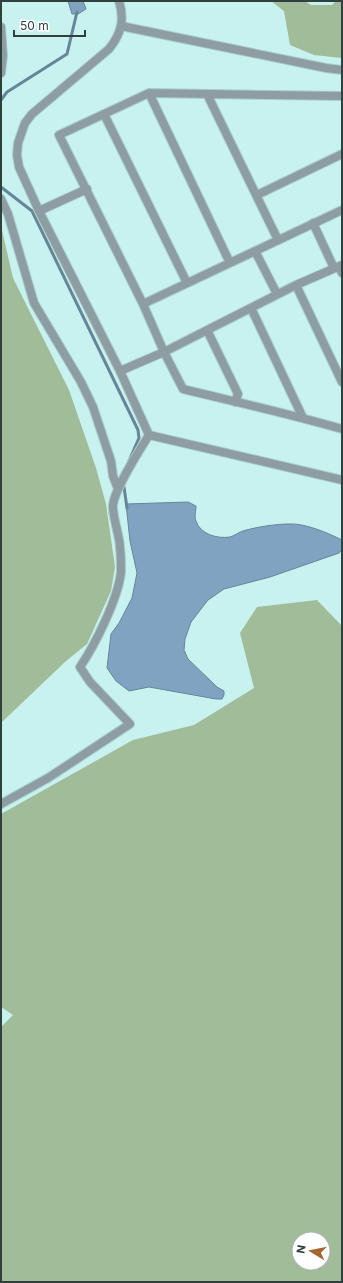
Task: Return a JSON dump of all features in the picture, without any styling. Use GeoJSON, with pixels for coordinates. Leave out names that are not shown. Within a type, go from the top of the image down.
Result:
{"type":"FeatureCollection","features":[{"type":"Feature","properties":{"kind":"street"},"geometry":{"type":"LineString","coordinates":[[119,1],[121,10],[121,26],[118,36],[109,49],[32,114],[22,128],[18,143],[17,155],[19,166],[39,211],[120,371],[149,435]]}},
{"type":"Feature","properties":{"kind":"street"},"geometry":{"type":"LineString","coordinates":[[121,26],[318,67],[342,70]]}},
{"type":"Feature","properties":{"kind":"street"},"geometry":{"type":"LineString","coordinates":[[1,27],[3,56],[1,73]]}},
{"type":"Feature","properties":{"kind":"street"},"geometry":{"type":"LineString","coordinates":[[149,93],[230,263]]}},
{"type":"Feature","properties":{"kind":"street"},"geometry":{"type":"LineString","coordinates":[[342,96],[149,93],[60,135],[183,389],[342,429]]}},
{"type":"Feature","properties":{"kind":"street"},"geometry":{"type":"LineString","coordinates":[[207,94],[278,240]]}},
{"type":"Feature","properties":{"kind":"street"},"geometry":{"type":"LineString","coordinates":[[104,114],[187,283]]}},
{"type":"Feature","properties":{"kind":"street"},"geometry":{"type":"LineString","coordinates":[[257,195],[342,154]]}},
{"type":"Feature","properties":{"kind":"street"},"geometry":{"type":"LineString","coordinates":[[39,211],[87,189]]}},
{"type":"Feature","properties":{"kind":"street"},"geometry":{"type":"LineString","coordinates":[[1,199],[8,214],[34,304],[81,382],[93,407],[118,489]]}},
{"type":"Feature","properties":{"kind":"street"},"geometry":{"type":"LineString","coordinates":[[143,304],[342,210]]}},
{"type":"Feature","properties":{"kind":"street"},"geometry":{"type":"LineString","coordinates":[[120,371],[164,352],[296,285],[339,268],[313,223]]}},
{"type":"Feature","properties":{"kind":"street"},"geometry":{"type":"LineString","coordinates":[[255,251],[278,294]]}},
{"type":"Feature","properties":{"kind":"street"},"geometry":{"type":"LineString","coordinates":[[296,285],[342,382]]}},
{"type":"Feature","properties":{"kind":"street"},"geometry":{"type":"LineString","coordinates":[[251,308],[303,418]]}},
{"type":"Feature","properties":{"kind":"street"},"geometry":{"type":"LineString","coordinates":[[207,330],[238,394],[235,402]]}},
{"type":"Feature","properties":{"kind":"street"},"geometry":{"type":"LineString","coordinates":[[1,804],[48,778],[130,724],[90,682],[80,667],[91,651],[107,615],[116,594],[121,572],[120,546],[113,506],[118,489],[149,435]]}},
{"type":"Feature","properties":{"kind":"street"},"geometry":{"type":"LineString","coordinates":[[149,435],[342,480]]}},
{"type":"Feature","properties":{"kind":"green space"},"geometry":{"type":"Polygon","coordinates":[[[271,1],[305,1],[311,5],[332,5],[336,1],[342,1],[342,58],[314,55],[290,45],[284,11],[271,1]]]}},
{"type":"Feature","properties":{"kind":"green space"},"geometry":{"type":"Polygon","coordinates":[[[1,226],[13,278],[69,390],[96,468],[106,504],[115,567],[111,591],[87,644],[66,661],[1,723],[1,226]]]}},
{"type":"Feature","properties":{"kind":"green space"},"geometry":{"type":"Polygon","coordinates":[[[317,600],[342,626],[342,1282],[1,1282],[1,1027],[13,1015],[1,1007],[1,814],[133,740],[194,725],[254,688],[240,633],[257,607],[317,600]]]}},
{"type":"Feature","properties":{"kind":"water"},"geometry":{"type":"Polygon","coordinates":[[[68,1],[83,1],[86,9],[78,14],[72,14],[68,1]]]}},
{"type":"Feature","properties":{"kind":"water"},"geometry":{"type":"Polygon","coordinates":[[[188,502],[196,506],[195,518],[198,526],[210,535],[230,537],[241,532],[260,527],[295,524],[316,529],[342,540],[342,550],[339,553],[270,577],[224,589],[208,600],[191,622],[185,639],[184,650],[188,659],[217,687],[224,691],[222,699],[149,687],[129,691],[116,681],[107,668],[111,634],[119,623],[132,598],[137,573],[130,541],[126,504],[188,502]]]}},
{"type":"Feature","properties":{"kind":"waterway"},"geometry":{"type":"LineString","coordinates":[[1,100],[7,92],[67,54],[77,12]]}},
{"type":"Feature","properties":{"kind":"waterway"},"geometry":{"type":"LineString","coordinates":[[1,187],[32,211],[138,430],[139,438],[128,463]]}},
{"type":"Feature","properties":{"kind":"waterway"},"geometry":{"type":"LineString","coordinates":[[124,487],[127,508]]}}]}
